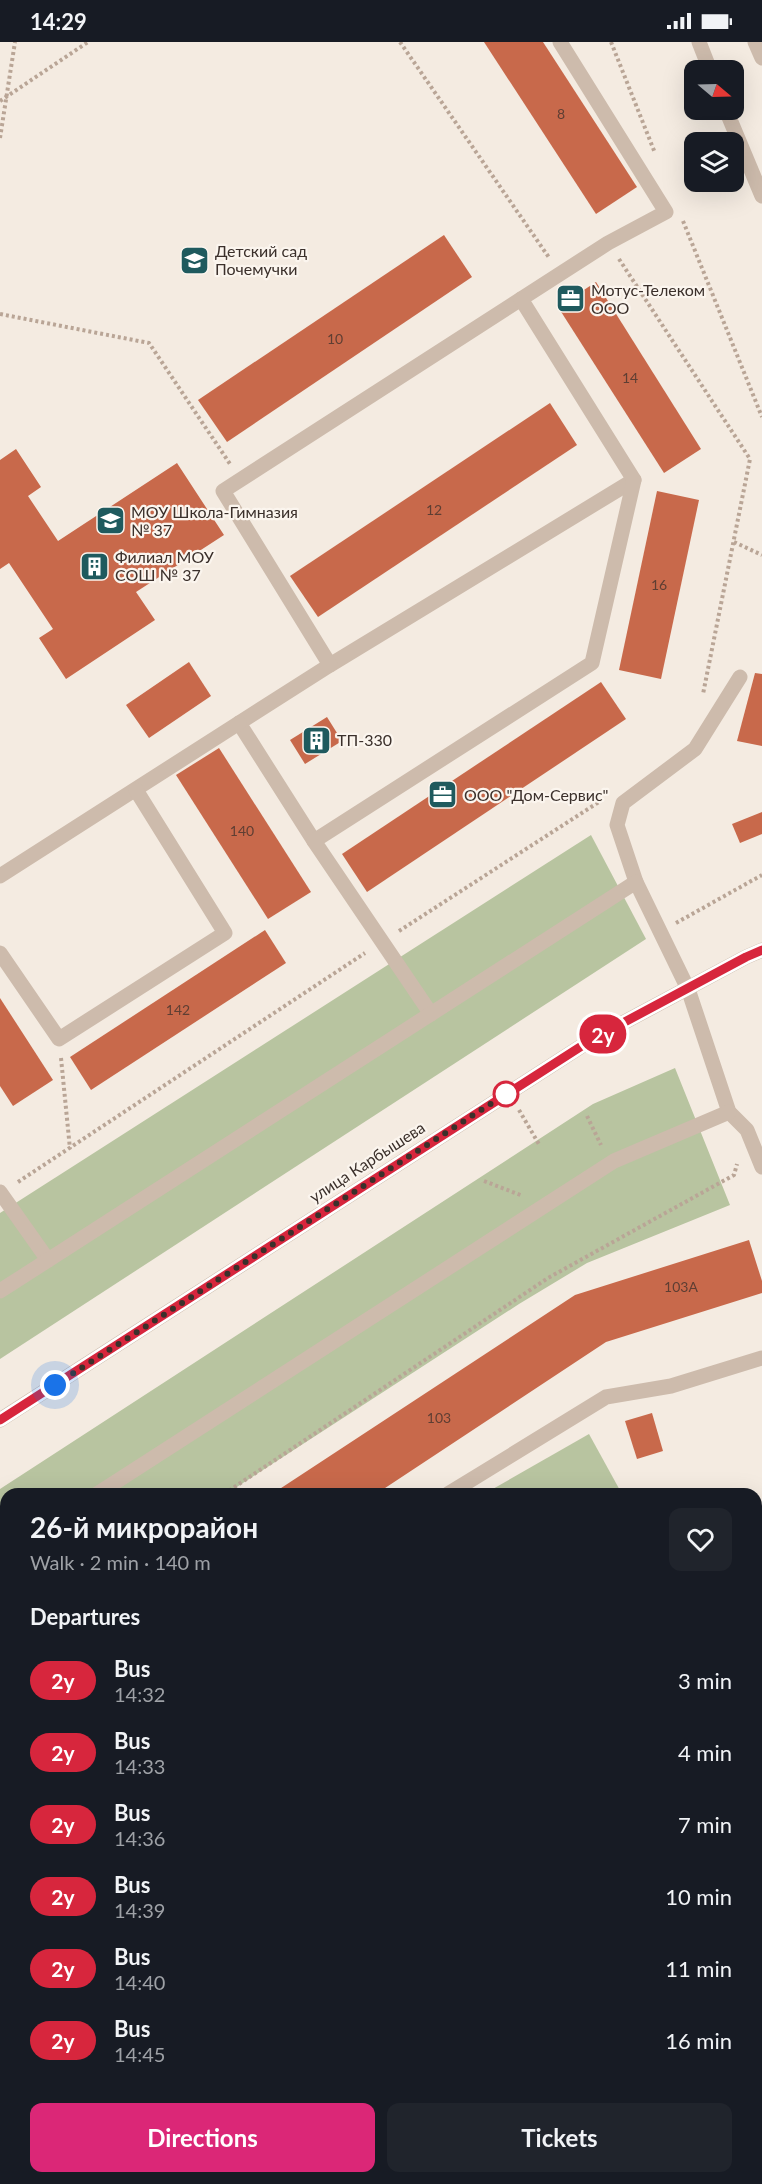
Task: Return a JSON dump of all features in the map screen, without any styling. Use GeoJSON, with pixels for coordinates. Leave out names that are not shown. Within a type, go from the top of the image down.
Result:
{"type":"FeatureCollection","features":[{"type":"Feature","properties":{"kind":"street"},"geometry":{"type":"LineString","coordinates":[[330,665],[223,490],[608,243],[666,212],[560,42]]}},
{"type":"Feature","properties":{"kind":"street"},"geometry":{"type":"LineString","coordinates":[[699,42],[706,60]]}},
{"type":"Feature","properties":{"kind":"street"},"geometry":{"type":"LineString","coordinates":[[755,42],[762,58]]}},
{"type":"Feature","properties":{"kind":"street"},"geometry":{"type":"LineString","coordinates":[[730,120],[762,196]]}},
{"type":"Feature","properties":{"kind":"street"},"geometry":{"type":"LineString","coordinates":[[314,841],[592,663],[634,480],[521,299]]}},
{"type":"Feature","properties":{"kind":"street"},"geometry":{"type":"LineString","coordinates":[[0,876],[330,665],[634,480]]}},
{"type":"Feature","properties":{"kind":"street"},"geometry":{"type":"LineString","coordinates":[[740,677],[695,749],[623,802],[617,825],[636,882],[688,989],[729,1112],[747,1130],[762,1167]]}},
{"type":"Feature","properties":{"kind":"street"},"geometry":{"type":"LineString","coordinates":[[239,723],[314,841],[431,1014]]}},
{"type":"Feature","properties":{"kind":"street"},"geometry":{"type":"LineString","coordinates":[[0,953],[59,1040],[225,933],[136,790]]}},
{"type":"Feature","properties":{"kind":"street"},"geometry":{"type":"LineString","coordinates":[[0,1291],[636,882]]}},
{"type":"Feature","properties":{"kind":"street","name":"улица Карбышева"},"geometry":{"type":"LineString","coordinates":[[0,1420],[591,1040],[762,950]]}},
{"type":"Feature","properties":{"kind":"street"},"geometry":{"type":"LineString","coordinates":[[106,1488],[609,1164],[729,1112]]}},
{"type":"Feature","properties":{"kind":"street"},"geometry":{"type":"LineString","coordinates":[[0,1193],[48,1260]]}},
{"type":"Feature","properties":{"kind":"street"},"geometry":{"type":"LineString","coordinates":[[458,1488],[606,1397],[671,1386],[762,1358]]}},
{"type":"Feature","properties":{"kind":"path"},"geometry":{"type":"LineString","coordinates":[[0,138],[15,42]]}},
{"type":"Feature","properties":{"kind":"path"},"geometry":{"type":"LineString","coordinates":[[0,101],[88,42]]}},
{"type":"Feature","properties":{"kind":"path"},"geometry":{"type":"LineString","coordinates":[[400,42],[560,274]]}},
{"type":"Feature","properties":{"kind":"path"},"geometry":{"type":"LineString","coordinates":[[611,42],[660,163]]}},
{"type":"Feature","properties":{"kind":"path"},"geometry":{"type":"LineString","coordinates":[[682,218],[762,417]]}},
{"type":"Feature","properties":{"kind":"path"},"geometry":{"type":"LineString","coordinates":[[608,243],[750,459],[701,705]]}},
{"type":"Feature","properties":{"kind":"path"},"geometry":{"type":"LineString","coordinates":[[0,314],[149,344],[241,479]]}},
{"type":"Feature","properties":{"kind":"path"},"geometry":{"type":"LineString","coordinates":[[734,542],[762,555]]}},
{"type":"Feature","properties":{"kind":"path"},"geometry":{"type":"LineString","coordinates":[[0,1193],[603,799]]}},
{"type":"Feature","properties":{"kind":"path"},"geometry":{"type":"LineString","coordinates":[[660,932],[762,875]]}},
{"type":"Feature","properties":{"kind":"path"},"geometry":{"type":"LineString","coordinates":[[59,1040],[70,1149]]}},
{"type":"Feature","properties":{"kind":"path"},"geometry":{"type":"LineString","coordinates":[[509,1092],[540,1146]]}},
{"type":"Feature","properties":{"kind":"path"},"geometry":{"type":"LineString","coordinates":[[587,1116],[609,1164]]}},
{"type":"Feature","properties":{"kind":"path"},"geometry":{"type":"LineString","coordinates":[[233,1488],[548,1278],[734,1175],[737,1164]]}},
{"type":"Feature","properties":{"kind":"path"},"geometry":{"type":"LineString","coordinates":[[484,1181],[547,1205]]}},
{"type":"Feature","properties":{"kind":"green space"},"geometry":{"type":"Polygon","coordinates":[[[591,835],[646,939],[0,1359],[0,1213],[591,835]]]}},
{"type":"Feature","properties":{"kind":"green space"},"geometry":{"type":"Polygon","coordinates":[[[675,1068],[730,1205],[587,1263],[519,1304],[235,1488],[2,1488],[593,1104],[675,1068]]]}},
{"type":"Feature","properties":{"kind":"green space"},"geometry":{"type":"Polygon","coordinates":[[[589,1434],[619,1488],[494,1488],[589,1434]]]}},
{"type":"Feature","properties":{"kind":"building"},"geometry":{"type":"Polygon","coordinates":[[[484,42],[543,42],[637,187],[596,214],[484,42]]]}},
{"type":"Feature","properties":{"kind":"building"},"geometry":{"type":"Polygon","coordinates":[[[444,235],[472,277],[227,442],[198,400],[444,235]]]}},
{"type":"Feature","properties":{"kind":"building"},"geometry":{"type":"Polygon","coordinates":[[[596,282],[701,449],[664,473],[558,307],[596,282]]]}},
{"type":"Feature","properties":{"kind":"building"},"geometry":{"type":"Polygon","coordinates":[[[550,403],[577,445],[318,617],[290,576],[550,403]]]}},
{"type":"Feature","properties":{"kind":"building","name":"Филиал МОУ СОШ № 37"},"geometry":{"type":"Polygon","coordinates":[[[16,449],[41,487],[28,496],[58,541],[177,463],[224,535],[136,592],[155,620],[66,679],[39,638],[53,629],[9,563],[0,569],[0,460],[16,449]]]}},
{"type":"Feature","properties":{"kind":"building"},"geometry":{"type":"Polygon","coordinates":[[[657,491],[699,500],[661,679],[619,670],[657,491]]]}},
{"type":"Feature","properties":{"kind":"building"},"geometry":{"type":"Polygon","coordinates":[[[189,662],[211,696],[149,738],[126,705],[189,662]]]}},
{"type":"Feature","properties":{"kind":"building"},"geometry":{"type":"Polygon","coordinates":[[[755,673],[762,674],[762,746],[737,741],[755,673]]]}},
{"type":"Feature","properties":{"kind":"building"},"geometry":{"type":"Polygon","coordinates":[[[601,682],[626,719],[367,892],[342,854],[601,682]]]}},
{"type":"Feature","properties":{"kind":"building","name":"ТП-330"},"geometry":{"type":"Polygon","coordinates":[[[327,717],[342,741],[305,764],[290,740],[327,717]]]}},
{"type":"Feature","properties":{"kind":"building"},"geometry":{"type":"Polygon","coordinates":[[[219,748],[311,892],[268,919],[176,775],[219,748]]]}},
{"type":"Feature","properties":{"kind":"building"},"geometry":{"type":"Polygon","coordinates":[[[762,812],[762,834],[740,843],[732,824],[762,812]]]}},
{"type":"Feature","properties":{"kind":"building"},"geometry":{"type":"Polygon","coordinates":[[[265,930],[286,963],[91,1090],[70,1057],[265,930]]]}},
{"type":"Feature","properties":{"kind":"building"},"geometry":{"type":"Polygon","coordinates":[[[0,998],[53,1080],[13,1106],[0,1086],[0,998]]]}},
{"type":"Feature","properties":{"kind":"building"},"geometry":{"type":"Polygon","coordinates":[[[749,1240],[762,1281],[762,1293],[606,1342],[385,1488],[281,1488],[575,1295],[749,1240]]]}},
{"type":"Feature","properties":{"kind":"building"},"geometry":{"type":"Polygon","coordinates":[[[652,1413],[663,1451],[637,1459],[625,1421],[652,1413]]]}},
{"type":"Feature","properties":{"kind":"bus line","name":"2у"},"geometry":{"type":"LineString","coordinates":[[0,1420],[591,1040],[762,950]]}},
{"type":"Feature","properties":{"kind":"place","name":"Детский сад Почемучки"},"geometry":{"type":"Point","coordinates":[194,260]}},
{"type":"Feature","properties":{"kind":"place","name":"Мотус-Телеком ООО"},"geometry":{"type":"Point","coordinates":[570,299]}},
{"type":"Feature","properties":{"kind":"place","name":"МОУ Школа-Гимназия № 37"},"geometry":{"type":"Point","coordinates":[110,521]}},
{"type":"Feature","properties":{"kind":"place","name":"Филиал МОУ СОШ № 37"},"geometry":{"type":"Point","coordinates":[94,566]}},
{"type":"Feature","properties":{"kind":"place","name":"ТП-330"},"geometry":{"type":"Point","coordinates":[316,740]}},
{"type":"Feature","properties":{"kind":"place","name":"ООО \"Дом-Сервис\""},"geometry":{"type":"Point","coordinates":[443,795]}},
{"type":"Feature","properties":{"kind":"route"},"geometry":{"type":"LineString","coordinates":[[55,1385],[509,1092],[506,1094]]}}]}
